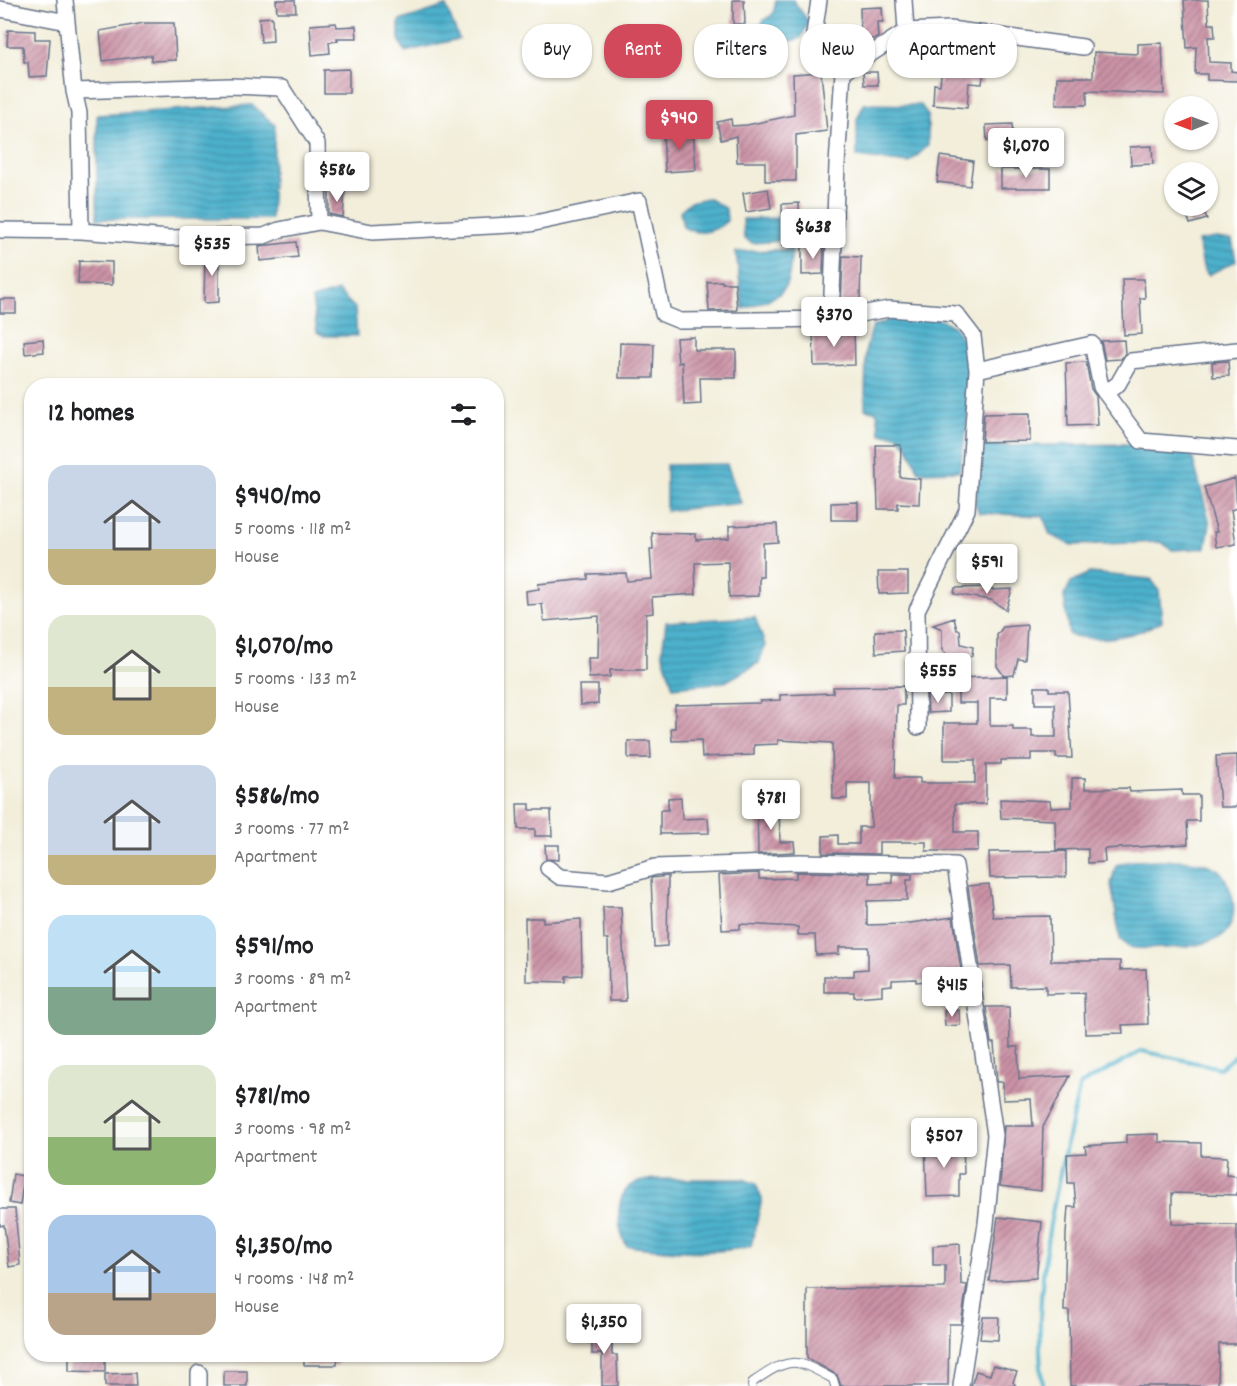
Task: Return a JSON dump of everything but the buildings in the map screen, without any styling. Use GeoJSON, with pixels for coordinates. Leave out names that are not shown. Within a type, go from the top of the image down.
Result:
{"type":"FeatureCollection","features":[{"type":"Feature","properties":{"kind":"street"},"geometry":{"type":"LineString","coordinates":[[65,0],[74,91],[79,113],[81,231]]}},
{"type":"Feature","properties":{"kind":"street"},"geometry":{"type":"LineString","coordinates":[[815,24],[819,0]]}},
{"type":"Feature","properties":{"kind":"street"},"geometry":{"type":"LineString","coordinates":[[904,0],[906,24]]}},
{"type":"Feature","properties":{"kind":"street"},"geometry":{"type":"LineString","coordinates":[[0,9],[67,22]]}},
{"type":"Feature","properties":{"kind":"street"},"geometry":{"type":"LineString","coordinates":[[1017,38],[1083,47]]}},
{"type":"Feature","properties":{"kind":"street"},"geometry":{"type":"LineString","coordinates":[[831,319],[843,78]]}},
{"type":"Feature","properties":{"kind":"street"},"geometry":{"type":"LineString","coordinates":[[74,91],[230,86],[282,88],[317,143],[319,222]]}},
{"type":"Feature","properties":{"kind":"street"},"geometry":{"type":"LineString","coordinates":[[0,230],[81,231],[169,238],[264,236],[279,230],[319,222],[372,232],[530,224],[639,201],[663,314],[680,321],[831,319],[889,309],[956,314],[974,336],[976,370],[968,510],[917,610],[918,728]]}},
{"type":"Feature","properties":{"kind":"street"},"geometry":{"type":"LineString","coordinates":[[976,370],[1092,344],[1101,387],[1141,441],[1237,449]]}},
{"type":"Feature","properties":{"kind":"street"},"geometry":{"type":"LineString","coordinates":[[1105,393],[1118,384],[1131,360],[1237,350]]}},
{"type":"Feature","properties":{"kind":"street"},"geometry":{"type":"LineString","coordinates":[[548,867],[561,877],[608,881],[655,867],[800,862],[955,865],[995,1135],[984,1235],[961,1386]]}},
{"type":"Feature","properties":{"kind":"lane"},"geometry":{"type":"LineString","coordinates":[[752,1386],[753,1382],[778,1365],[801,1362],[833,1379],[835,1386]]}},
{"type":"Feature","properties":{"kind":"water"},"geometry":{"type":"Polygon","coordinates":[[[776,0],[793,0],[809,22],[800,24],[800,38],[788,42],[788,24],[762,24],[773,14],[776,0]]]}},
{"type":"Feature","properties":{"kind":"water"},"geometry":{"type":"Polygon","coordinates":[[[446,6],[459,39],[405,52],[399,39],[399,21],[446,6]]]}},
{"type":"Feature","properties":{"kind":"water"},"geometry":{"type":"Polygon","coordinates":[[[864,104],[921,105],[928,116],[928,146],[909,163],[857,157],[857,119],[864,104]]]}},
{"type":"Feature","properties":{"kind":"water"},"geometry":{"type":"Polygon","coordinates":[[[252,105],[275,125],[271,219],[97,219],[97,115],[252,105]]]}},
{"type":"Feature","properties":{"kind":"water"},"geometry":{"type":"Polygon","coordinates":[[[708,198],[726,209],[727,221],[706,232],[695,232],[683,227],[680,211],[690,202],[708,198]]]}},
{"type":"Feature","properties":{"kind":"water"},"geometry":{"type":"Polygon","coordinates":[[[778,218],[779,241],[752,243],[744,238],[743,219],[778,218]]]}},
{"type":"Feature","properties":{"kind":"water"},"geometry":{"type":"Polygon","coordinates":[[[1216,238],[1232,240],[1236,261],[1208,275],[1203,267],[1198,241],[1216,238]]]}},
{"type":"Feature","properties":{"kind":"water"},"geometry":{"type":"Polygon","coordinates":[[[792,249],[789,276],[782,291],[769,299],[743,309],[736,252],[792,249]]]}},
{"type":"Feature","properties":{"kind":"water"},"geometry":{"type":"Polygon","coordinates":[[[338,291],[355,308],[357,336],[324,336],[317,332],[312,299],[338,291]]]}},
{"type":"Feature","properties":{"kind":"water"},"geometry":{"type":"Polygon","coordinates":[[[895,318],[938,319],[950,324],[960,335],[966,351],[969,393],[968,416],[959,471],[919,472],[908,447],[897,435],[880,434],[877,412],[865,409],[866,348],[873,326],[895,318]]]}},
{"type":"Feature","properties":{"kind":"water"},"geometry":{"type":"Polygon","coordinates":[[[1134,444],[1191,452],[1210,523],[1206,548],[1172,550],[1161,542],[1072,545],[1050,535],[1043,516],[979,513],[975,503],[979,446],[1134,444]]]}},
{"type":"Feature","properties":{"kind":"water"},"geometry":{"type":"Polygon","coordinates":[[[727,464],[741,503],[666,511],[666,465],[727,464]]]}},
{"type":"Feature","properties":{"kind":"water"},"geometry":{"type":"Polygon","coordinates":[[[1090,573],[1151,579],[1159,590],[1162,621],[1129,635],[1117,637],[1093,638],[1069,635],[1064,596],[1071,582],[1090,573]]]}},
{"type":"Feature","properties":{"kind":"water"},"geometry":{"type":"Polygon","coordinates":[[[755,617],[765,645],[759,663],[725,682],[673,687],[662,652],[666,622],[755,617]]]}},
{"type":"Feature","properties":{"kind":"water"},"geometry":{"type":"Polygon","coordinates":[[[1130,861],[1199,862],[1217,869],[1228,884],[1233,901],[1234,910],[1229,928],[1215,940],[1191,946],[1128,947],[1120,939],[1111,884],[1116,865],[1130,861]]]}},
{"type":"Feature","properties":{"kind":"water"},"geometry":{"type":"Polygon","coordinates":[[[654,1179],[743,1179],[756,1184],[762,1199],[751,1246],[705,1251],[627,1246],[619,1223],[622,1197],[626,1190],[634,1184],[654,1179]]]}},
{"type":"Feature","properties":{"kind":"waterway"},"geometry":{"type":"LineString","coordinates":[[1043,1386],[1040,1349],[1043,1273],[1055,1196],[1080,1085],[1142,1051],[1220,1068],[1237,1054]]}}]}
